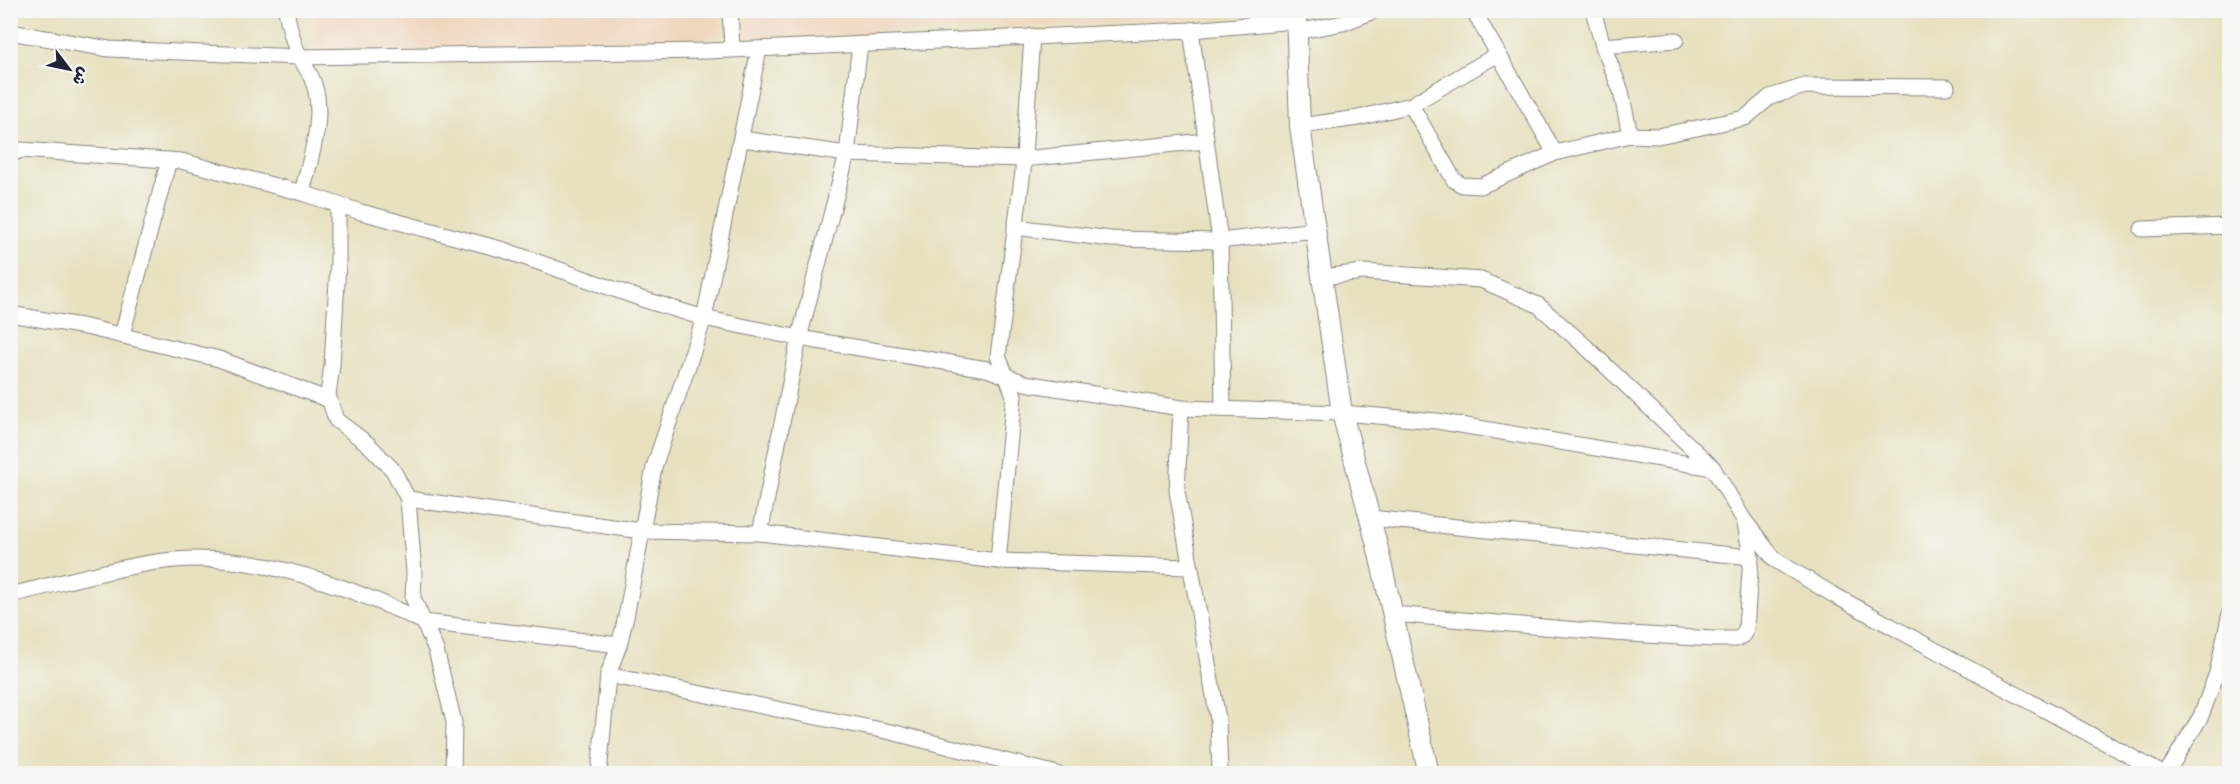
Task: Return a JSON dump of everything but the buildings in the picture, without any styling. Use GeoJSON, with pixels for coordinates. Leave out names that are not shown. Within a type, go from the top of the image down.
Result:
{"type":"FeatureCollection","features":[{"type":"Feature","properties":{"kind":"street"},"geometry":{"type":"LineString","coordinates":[[286,10],[291,35],[299,57],[313,80],[318,107],[315,134],[302,193]]}},
{"type":"Feature","properties":{"kind":"street"},"geometry":{"type":"LineString","coordinates":[[730,10],[732,50]]}},
{"type":"Feature","properties":{"kind":"street"},"geometry":{"type":"LineString","coordinates":[[10,32],[109,49],[299,57],[759,49],[1191,30],[1296,22],[1343,23],[1376,10]]}},
{"type":"Feature","properties":{"kind":"street"},"geometry":{"type":"LineString","coordinates":[[1473,10],[1555,153]]}},
{"type":"Feature","properties":{"kind":"street"},"geometry":{"type":"LineString","coordinates":[[1593,10],[1603,46],[1621,91],[1630,135]]}},
{"type":"Feature","properties":{"kind":"street"},"geometry":{"type":"LineString","coordinates":[[1296,22],[1300,126],[1342,413],[1370,518],[1429,774]]}},
{"type":"Feature","properties":{"kind":"street"},"geometry":{"type":"LineString","coordinates":[[1191,30],[1220,241],[1223,409]]}},
{"type":"Feature","properties":{"kind":"street"},"geometry":{"type":"LineString","coordinates":[[998,561],[1014,395],[998,356],[1023,159],[1032,36]]}},
{"type":"Feature","properties":{"kind":"street"},"geometry":{"type":"LineString","coordinates":[[1603,46],[1676,40]]}},
{"type":"Feature","properties":{"kind":"street"},"geometry":{"type":"LineString","coordinates":[[760,533],[799,338],[847,154],[860,44]]}},
{"type":"Feature","properties":{"kind":"street"},"geometry":{"type":"LineString","coordinates":[[599,774],[608,675],[619,645],[654,467],[704,318],[759,49]]}},
{"type":"Feature","properties":{"kind":"street"},"geometry":{"type":"LineString","coordinates":[[1300,126],[1358,118],[1411,105],[1498,54]]}},
{"type":"Feature","properties":{"kind":"street"},"geometry":{"type":"LineString","coordinates":[[1411,105],[1454,180],[1462,184],[1481,186],[1555,153],[1630,135],[1658,136],[1745,118],[1770,97],[1805,86],[1947,87]]}},
{"type":"Feature","properties":{"kind":"street"},"geometry":{"type":"LineString","coordinates":[[742,139],[847,154],[1023,159],[1206,141]]}},
{"type":"Feature","properties":{"kind":"street"},"geometry":{"type":"LineString","coordinates":[[10,155],[21,150],[181,161],[504,250],[642,299],[704,318],[799,338],[987,369],[1025,383],[1181,408],[1342,413],[1437,421],[1713,468]]}},
{"type":"Feature","properties":{"kind":"street"},"geometry":{"type":"LineString","coordinates":[[122,335],[169,160]]}},
{"type":"Feature","properties":{"kind":"street"},"geometry":{"type":"LineString","coordinates":[[338,205],[338,264],[329,400],[336,420],[368,444],[393,470],[408,499],[414,573],[413,598],[436,650],[454,722],[453,774]]}},
{"type":"Feature","properties":{"kind":"street"},"geometry":{"type":"LineString","coordinates":[[2142,228],[2229,226]]}},
{"type":"Feature","properties":{"kind":"street"},"geometry":{"type":"LineString","coordinates":[[1015,227],[1111,239],[1220,241],[1315,230]]}},
{"type":"Feature","properties":{"kind":"street"},"geometry":{"type":"LineString","coordinates":[[1322,277],[1363,272],[1481,280],[1538,305],[1585,346],[1713,468],[1744,520],[1775,560],[1832,594],[2165,774],[2201,716],[2217,673],[2229,613]]}},
{"type":"Feature","properties":{"kind":"street"},"geometry":{"type":"LineString","coordinates":[[10,314],[86,327],[219,359],[329,400]]}},
{"type":"Feature","properties":{"kind":"street"},"geometry":{"type":"LineString","coordinates":[[1181,408],[1178,491],[1218,719],[1220,774]]}},
{"type":"Feature","properties":{"kind":"street"},"geometry":{"type":"LineString","coordinates":[[408,499],[642,531],[760,533],[998,561],[1190,567]]}},
{"type":"Feature","properties":{"kind":"street"},"geometry":{"type":"LineString","coordinates":[[1370,518],[1751,557]]}},
{"type":"Feature","properties":{"kind":"street"},"geometry":{"type":"LineString","coordinates":[[1393,614],[1613,633],[1737,639],[1746,629],[1751,557],[1744,520]]}},
{"type":"Feature","properties":{"kind":"street"},"geometry":{"type":"LineString","coordinates":[[10,595],[158,561],[224,559],[292,570],[396,609],[424,622],[619,645]]}},
{"type":"Feature","properties":{"kind":"street"},"geometry":{"type":"LineString","coordinates":[[608,675],[891,732],[1057,774]]}},
{"type":"Feature","properties":{"kind":"shaded area"},"geometry":{"type":"Polygon","coordinates":[[[1290,10],[1290,14],[747,40],[745,11],[1290,10]]]}},
{"type":"Feature","properties":{"kind":"shaded area"},"geometry":{"type":"Polygon","coordinates":[[[314,11],[719,11],[720,37],[317,56],[314,11]]]}}]}
